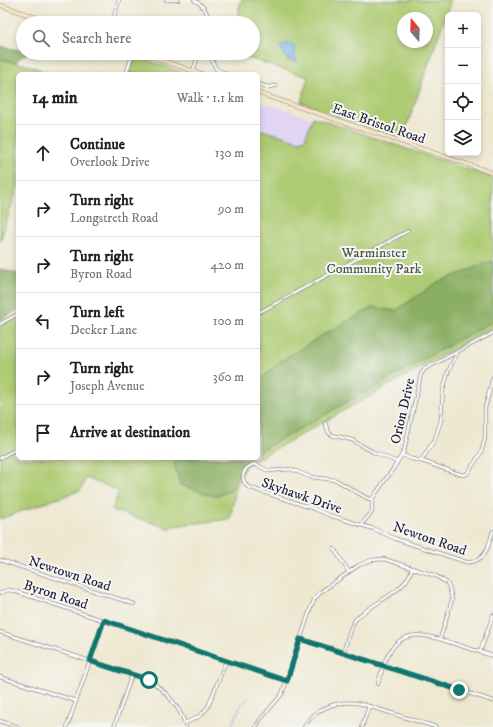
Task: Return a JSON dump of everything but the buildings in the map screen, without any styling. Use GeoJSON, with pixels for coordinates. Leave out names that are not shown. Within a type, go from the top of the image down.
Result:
{"type":"FeatureCollection","features":[{"type":"Feature","properties":{"kind":"main road"},"geometry":{"type":"LineString","coordinates":[[0,5],[32,16]]}},
{"type":"Feature","properties":{"kind":"main road"},"geometry":{"type":"LineString","coordinates":[[161,60],[196,72]]}},
{"type":"Feature","properties":{"kind":"main road","name":"East Bristol Road"},"geometry":{"type":"LineString","coordinates":[[260,94],[493,173]]}},
{"type":"Feature","properties":{"kind":"street"},"geometry":{"type":"LineString","coordinates":[[114,16],[119,0]]}},
{"type":"Feature","properties":{"kind":"street"},"geometry":{"type":"LineString","coordinates":[[166,0],[178,0]]}},
{"type":"Feature","properties":{"kind":"street"},"geometry":{"type":"LineString","coordinates":[[194,0],[205,8],[208,16]]}},
{"type":"Feature","properties":{"kind":"street"},"geometry":{"type":"LineString","coordinates":[[127,72],[130,60]]}},
{"type":"Feature","properties":{"kind":"street"},"geometry":{"type":"LineString","coordinates":[[193,71],[197,60]]}},
{"type":"Feature","properties":{"kind":"street"},"geometry":{"type":"LineString","coordinates":[[212,60],[216,69],[223,72]]}},
{"type":"Feature","properties":{"kind":"street"},"geometry":{"type":"LineString","coordinates":[[260,85],[268,87],[276,86]]}},
{"type":"Feature","properties":{"kind":"street"},"geometry":{"type":"LineString","coordinates":[[260,312],[408,231]]}},
{"type":"Feature","properties":{"kind":"street"},"geometry":{"type":"LineString","coordinates":[[0,324],[16,315]]}},
{"type":"Feature","properties":{"kind":"street","name":"Orion Drive"},"geometry":{"type":"LineString","coordinates":[[398,462],[402,455],[422,374],[426,369],[493,333]]}},
{"type":"Feature","properties":{"kind":"street"},"geometry":{"type":"LineString","coordinates":[[421,461],[435,439],[441,420],[443,391],[448,372],[457,352]]}},
{"type":"Feature","properties":{"kind":"street"},"geometry":{"type":"LineString","coordinates":[[402,455],[465,475],[468,473],[481,453],[485,438],[485,408],[493,377]]}},
{"type":"Feature","properties":{"kind":"street"},"geometry":{"type":"LineString","coordinates":[[325,423],[332,435],[352,440],[373,452],[398,462],[372,499],[372,512],[361,525]]}},
{"type":"Feature","properties":{"kind":"street"},"geometry":{"type":"LineString","coordinates":[[0,458],[16,449]]}},
{"type":"Feature","properties":{"kind":"street","name":"Skyhawk Drive"},"geometry":{"type":"LineString","coordinates":[[366,526],[248,487],[243,482],[243,473],[247,468],[254,464],[269,471],[291,470],[310,476],[336,480],[365,497],[372,499]]}},
{"type":"Feature","properties":{"kind":"street","name":"Newton Road"},"geometry":{"type":"LineString","coordinates":[[366,526],[396,539],[461,561],[470,562],[479,560],[484,555],[493,531]]}},
{"type":"Feature","properties":{"kind":"street"},"geometry":{"type":"LineString","coordinates":[[334,549],[349,572]]}},
{"type":"Feature","properties":{"kind":"street"},"geometry":{"type":"LineString","coordinates":[[256,727],[260,720],[280,697],[287,681],[310,607],[315,598],[322,591],[363,563],[384,559],[441,578],[447,583],[452,597],[452,604],[440,639]]}},
{"type":"Feature","properties":{"kind":"street","name":"Newtown Road"},"geometry":{"type":"LineString","coordinates":[[0,560],[134,604]]}},
{"type":"Feature","properties":{"kind":"street"},"geometry":{"type":"LineString","coordinates":[[343,653],[351,627],[355,620],[403,585],[409,577],[412,568]]}},
{"type":"Feature","properties":{"kind":"street","name":"Byron Road"},"geometry":{"type":"LineString","coordinates":[[0,593],[8,590],[14,591],[287,681]]}},
{"type":"Feature","properties":{"kind":"street"},"geometry":{"type":"LineString","coordinates":[[480,652],[493,614]]}},
{"type":"Feature","properties":{"kind":"street"},"geometry":{"type":"LineString","coordinates":[[67,727],[104,620]]}},
{"type":"Feature","properties":{"kind":"street"},"geometry":{"type":"LineString","coordinates":[[0,632],[149,680],[164,690],[176,704],[186,727]]}},
{"type":"Feature","properties":{"kind":"street"},"geometry":{"type":"LineString","coordinates":[[378,684],[391,649],[397,642],[406,637],[420,634],[493,656]]}},
{"type":"Feature","properties":{"kind":"street"},"geometry":{"type":"LineString","coordinates":[[300,639],[493,701]]}},
{"type":"Feature","properties":{"kind":"street"},"geometry":{"type":"LineString","coordinates":[[185,723],[200,716],[208,707],[226,661]]}},
{"type":"Feature","properties":{"kind":"street"},"geometry":{"type":"LineString","coordinates":[[114,727],[132,674]]}},
{"type":"Feature","properties":{"kind":"street"},"geometry":{"type":"LineString","coordinates":[[0,677],[76,701]]}},
{"type":"Feature","properties":{"kind":"street"},"geometry":{"type":"LineString","coordinates":[[304,727],[316,713],[328,706],[351,702],[369,706],[436,727]]}},
{"type":"Feature","properties":{"kind":"street"},"geometry":{"type":"LineString","coordinates":[[362,727],[369,706]]}},
{"type":"Feature","properties":{"kind":"street"},"geometry":{"type":"LineString","coordinates":[[0,721],[18,727]]}},
{"type":"Feature","properties":{"kind":"shaded area"},"geometry":{"type":"Polygon","coordinates":[[[262,102],[312,118],[305,139],[299,141],[260,130],[260,108],[262,102]]]}},
{"type":"Feature","properties":{"kind":"green space"},"geometry":{"type":"Polygon","coordinates":[[[241,0],[451,0],[447,12],[445,12],[445,17],[402,140],[301,102],[308,77],[254,60],[260,60],[260,16],[238,16],[241,0]]]}},
{"type":"Feature","properties":{"kind":"green space"},"geometry":{"type":"Polygon","coordinates":[[[0,46],[16,49],[16,60],[18,60],[15,62],[0,59],[0,46]]]}},
{"type":"Feature","properties":{"kind":"green space"},"geometry":{"type":"Polygon","coordinates":[[[0,59],[27,65],[47,72],[16,72],[16,191],[0,242],[0,59]]]}},
{"type":"Feature","properties":{"kind":"green space"},"geometry":{"type":"Polygon","coordinates":[[[136,60],[146,60],[182,72],[130,72],[133,62],[136,60]]]}},
{"type":"Feature","properties":{"kind":"green space","name":"Warminster Community Park"},"geometry":{"type":"Polygon","coordinates":[[[313,117],[493,178],[493,327],[260,458],[260,130],[299,141],[305,139],[313,117]]]}},
{"type":"Feature","properties":{"kind":"green space"},"geometry":{"type":"Polygon","coordinates":[[[493,261],[493,321],[260,451],[260,380],[282,360],[373,307],[395,311],[438,282],[487,262],[493,261]]]}},
{"type":"Feature","properties":{"kind":"green space"},"geometry":{"type":"Polygon","coordinates":[[[0,269],[16,273],[16,311],[0,320],[0,269]]]}},
{"type":"Feature","properties":{"kind":"green space","name":"Warminster Community Park"},"geometry":{"type":"Polygon","coordinates":[[[16,317],[16,460],[256,460],[245,466],[236,489],[230,519],[173,526],[172,529],[112,510],[119,491],[86,478],[81,490],[0,519],[0,326],[16,317]]]}},
{"type":"Feature","properties":{"kind":"green space"},"geometry":{"type":"Polygon","coordinates":[[[176,460],[246,460],[242,466],[232,489],[219,496],[214,496],[180,485],[174,464],[176,460]]]}},
{"type":"Feature","properties":{"kind":"water"},"geometry":{"type":"Polygon","coordinates":[[[289,43],[293,44],[294,46],[297,60],[296,62],[288,60],[280,48],[282,45],[289,43]]]}},
{"type":"Feature","properties":{"kind":"waterway"},"geometry":{"type":"LineString","coordinates":[[231,727],[240,707],[249,697]]}},
{"type":"Feature","properties":{"kind":"route"},"geometry":{"type":"LineString","coordinates":[[149,680],[90,661],[104,620],[287,681],[300,639],[459,690]]}}]}
